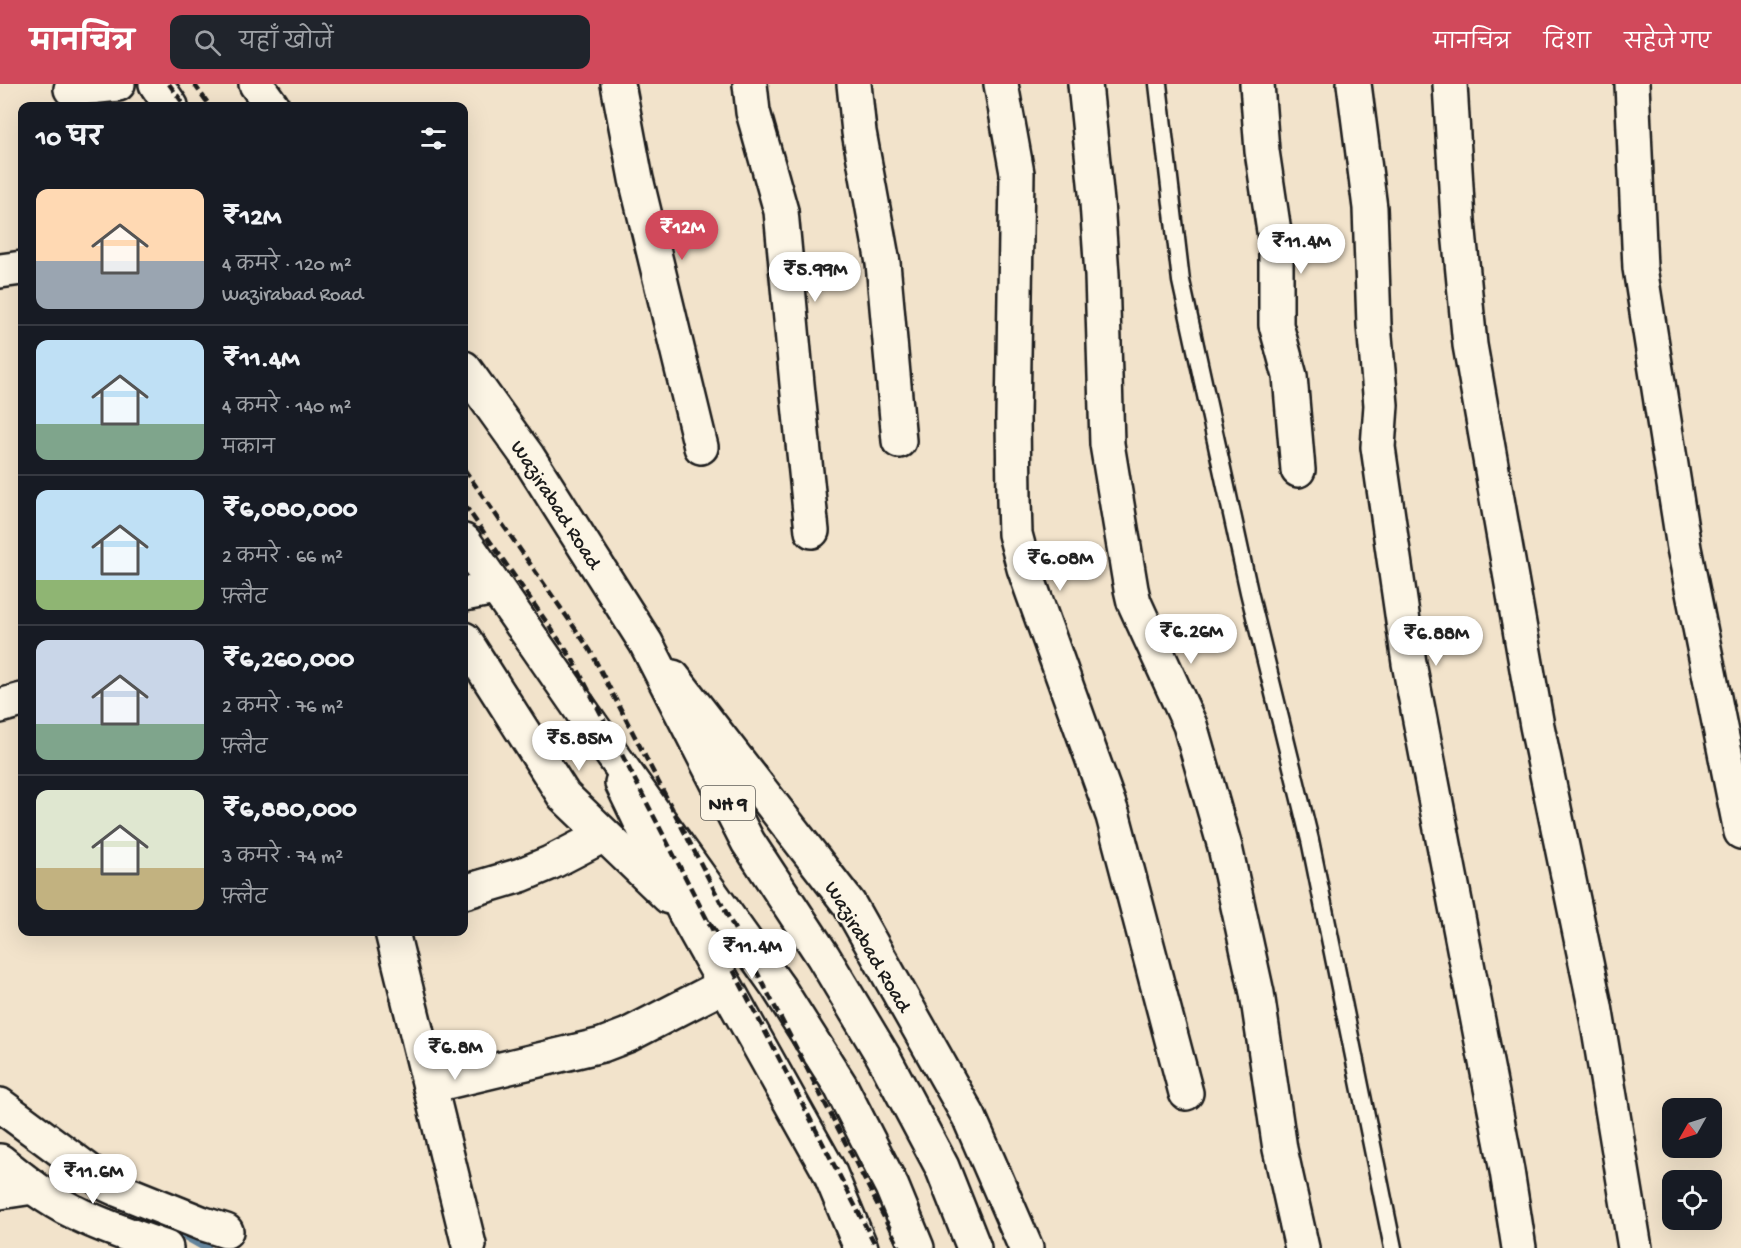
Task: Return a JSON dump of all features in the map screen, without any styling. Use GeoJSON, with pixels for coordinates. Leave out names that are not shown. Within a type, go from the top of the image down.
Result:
{"type":"FeatureCollection","features":[{"type":"Feature","properties":{"kind":"main road"},"geometry":{"type":"LineString","coordinates":[[74,93],[118,84]]}},
{"type":"Feature","properties":{"kind":"main road"},"geometry":{"type":"LineString","coordinates":[[156,84],[168,102]]}},
{"type":"Feature","properties":{"kind":"main road"},"geometry":{"type":"LineString","coordinates":[[256,84],[269,102]]}},
{"type":"Feature","properties":{"kind":"main road"},"geometry":{"type":"LineString","coordinates":[[618,84],[636,179],[701,447]]}},
{"type":"Feature","properties":{"kind":"main road"},"geometry":{"type":"LineString","coordinates":[[750,84],[753,112],[781,211],[812,531]]}},
{"type":"Feature","properties":{"kind":"main road"},"geometry":{"type":"LineString","coordinates":[[854,84],[859,132],[884,263],[899,441]]}},
{"type":"Feature","properties":{"kind":"main road"},"geometry":{"type":"LineString","coordinates":[[1001,84],[1017,173],[1013,418],[1015,534],[1024,568],[1113,816],[1186,1093]]}},
{"type":"Feature","properties":{"kind":"main road"},"geometry":{"type":"LineString","coordinates":[[1085,84],[1102,275],[1107,444],[1129,579],[1134,602],[1190,725],[1225,847],[1257,993],[1280,1149],[1302,1248]]}},
{"type":"Feature","properties":{"kind":"main road"},"geometry":{"type":"LineString","coordinates":[[1257,84],[1262,151],[1276,245],[1276,325],[1290,376],[1298,470]]}},
{"type":"Feature","properties":{"kind":"main road"},"geometry":{"type":"LineString","coordinates":[[1354,84],[1370,208],[1374,325],[1381,405],[1378,447],[1409,663],[1507,1171],[1519,1248]]}},
{"type":"Feature","properties":{"kind":"main road"},"geometry":{"type":"LineString","coordinates":[[1450,84],[1458,221],[1470,345],[1537,726],[1595,1006],[1635,1248]]}},
{"type":"Feature","properties":{"kind":"main road"},"geometry":{"type":"LineString","coordinates":[[1632,84],[1640,268],[1684,548],[1741,832]]}},
{"type":"Feature","properties":{"kind":"main road"},"geometry":{"type":"LineString","coordinates":[[0,271],[18,269]]}},
{"type":"Feature","properties":{"kind":"main road","name":"Wazirabad Road"},"geometry":{"type":"LineString","coordinates":[[468,374],[528,457],[646,643],[748,842],[823,956],[883,1056],[942,1167],[974,1248]]}},
{"type":"Feature","properties":{"kind":"main road"},"geometry":{"type":"LineString","coordinates":[[468,547],[778,987],[840,1085],[892,1187],[917,1248]]}},
{"type":"Feature","properties":{"kind":"main road"},"geometry":{"type":"LineString","coordinates":[[468,593],[495,588]]}},
{"type":"Feature","properties":{"kind":"main road","name":"Wazirabad Road"},"geometry":{"type":"LineString","coordinates":[[646,643],[849,904],[969,1117],[1026,1248]]}},
{"type":"Feature","properties":{"kind":"main road"},"geometry":{"type":"LineString","coordinates":[[468,645],[564,796],[685,913]]}},
{"type":"Feature","properties":{"kind":"main road"},"geometry":{"type":"LineString","coordinates":[[0,706],[18,701]]}},
{"type":"Feature","properties":{"kind":"main road"},"geometry":{"type":"LineString","coordinates":[[597,733],[685,913],[829,1171],[861,1248]]}},
{"type":"Feature","properties":{"kind":"main road"},"geometry":{"type":"LineString","coordinates":[[468,891],[521,875],[550,863],[604,834]]}},
{"type":"Feature","properties":{"kind":"main road"},"geometry":{"type":"LineString","coordinates":[[393,936],[469,1245]]}},
{"type":"Feature","properties":{"kind":"main road"},"geometry":{"type":"LineString","coordinates":[[430,1086],[602,1045],[628,1035],[725,985]]}},
{"type":"Feature","properties":{"kind":"main road"},"geometry":{"type":"LineString","coordinates":[[0,1105],[108,1185],[190,1219],[226,1231]]}},
{"type":"Feature","properties":{"kind":"main road"},"geometry":{"type":"LineString","coordinates":[[0,1161],[33,1187],[71,1211],[166,1248]]}},
{"type":"Feature","properties":{"kind":"main road"},"geometry":{"type":"LineString","coordinates":[[0,1192],[33,1187]]}},
{"type":"Feature","properties":{"kind":"lane"},"geometry":{"type":"LineString","coordinates":[[1158,84],[1181,281],[1249,592],[1310,840],[1393,1248]]}},
{"type":"Feature","properties":{"kind":"waterway"},"geometry":{"type":"LineString","coordinates":[[170,1227],[207,1248]]}},
{"type":"Feature","properties":{"kind":"railway"},"geometry":{"type":"LineString","coordinates":[[169,84],[182,102]]}},
{"type":"Feature","properties":{"kind":"railway"},"geometry":{"type":"LineString","coordinates":[[194,84],[207,102]]}},
{"type":"Feature","properties":{"kind":"railway"},"geometry":{"type":"LineString","coordinates":[[468,475],[590,650],[900,1248]]}},
{"type":"Feature","properties":{"kind":"railway"},"geometry":{"type":"LineString","coordinates":[[468,510],[573,660],[877,1248]]}}]}
